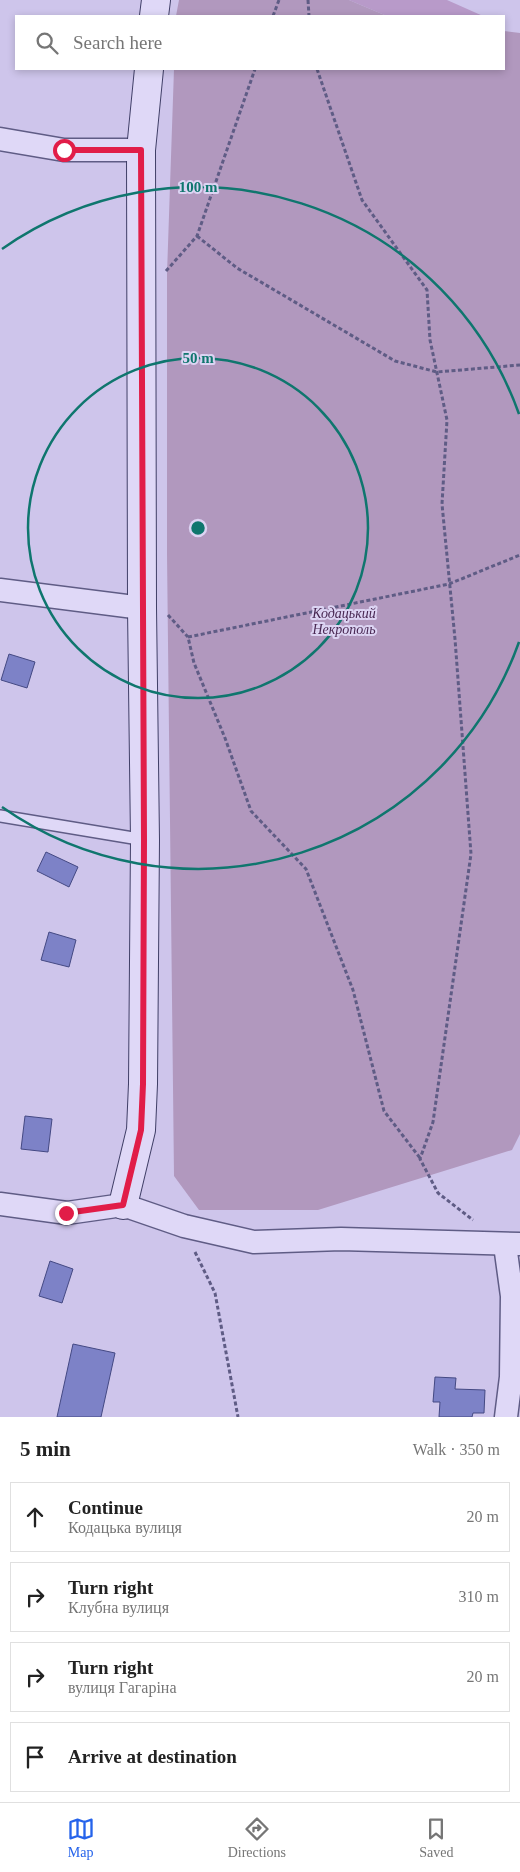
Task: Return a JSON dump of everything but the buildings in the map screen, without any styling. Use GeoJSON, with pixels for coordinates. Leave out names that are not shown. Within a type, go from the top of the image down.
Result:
{"type":"FeatureCollection","features":[{"type":"Feature","properties":{"kind":"street"},"geometry":{"type":"LineString","coordinates":[[154,15],[156,0]]}},
{"type":"Feature","properties":{"kind":"street"},"geometry":{"type":"LineString","coordinates":[[123,1205],[141,1130],[143,1074],[143,298],[141,150],[149,70]]}},
{"type":"Feature","properties":{"kind":"street"},"geometry":{"type":"LineString","coordinates":[[0,139],[64,150],[141,150]]}},
{"type":"Feature","properties":{"kind":"street"},"geometry":{"type":"LineString","coordinates":[[0,590],[142,608]]}},
{"type":"Feature","properties":{"kind":"street"},"geometry":{"type":"LineString","coordinates":[[0,1204],[66,1213],[123,1205],[184,1226],[254,1242],[341,1239],[512,1244],[511,1377],[506,1417]]}},
{"type":"Feature","properties":{"kind":"lane"},"geometry":{"type":"LineString","coordinates":[[0,816],[144,840]]}},
{"type":"Feature","properties":{"kind":"path"},"geometry":{"type":"LineString","coordinates":[[273,15],[279,0]]}},
{"type":"Feature","properties":{"kind":"path"},"geometry":{"type":"LineString","coordinates":[[308,0],[309,15]]}},
{"type":"Feature","properties":{"kind":"path"},"geometry":{"type":"LineString","coordinates":[[143,298],[198,236],[255,70]]}},
{"type":"Feature","properties":{"kind":"path"},"geometry":{"type":"LineString","coordinates":[[318,70],[362,200],[427,290],[430,340],[447,420],[442,504],[471,854],[434,1122],[420,1159]]}},
{"type":"Feature","properties":{"kind":"path"},"geometry":{"type":"LineString","coordinates":[[198,236],[237,268],[395,361],[437,372],[520,365]]}},
{"type":"Feature","properties":{"kind":"path"},"geometry":{"type":"LineString","coordinates":[[188,638],[449,584],[520,555]]}},
{"type":"Feature","properties":{"kind":"path"},"geometry":{"type":"LineString","coordinates":[[142,608],[161,607],[188,638],[194,663],[226,738],[251,811],[306,869],[353,990],[384,1111],[420,1159],[438,1193],[512,1244]]}},
{"type":"Feature","properties":{"kind":"path"},"geometry":{"type":"LineString","coordinates":[[184,1226],[214,1293],[238,1417]]}},
{"type":"Feature","properties":{"kind":"shaded area"},"geometry":{"type":"Polygon","coordinates":[[[349,0],[447,0],[481,15],[385,15],[349,0]]]}},
{"type":"Feature","properties":{"kind":"green space"},"geometry":{"type":"Polygon","coordinates":[[[179,0],[349,0],[385,15],[176,15],[179,0]]]}},
{"type":"Feature","properties":{"kind":"green space","name":"Кодацький Некрополь"},"geometry":{"type":"Polygon","coordinates":[[[505,31],[520,33],[520,1134],[512,1150],[318,1210],[199,1210],[174,1176],[167,554],[167,274],[174,70],[505,70],[505,31]]]}},
{"type":"Feature","properties":{"kind":"route"},"geometry":{"type":"LineString","coordinates":[[64,150],[141,150],[143,298],[142,608],[144,840],[143,1084],[141,1130],[123,1205],[66,1213]]}}]}
